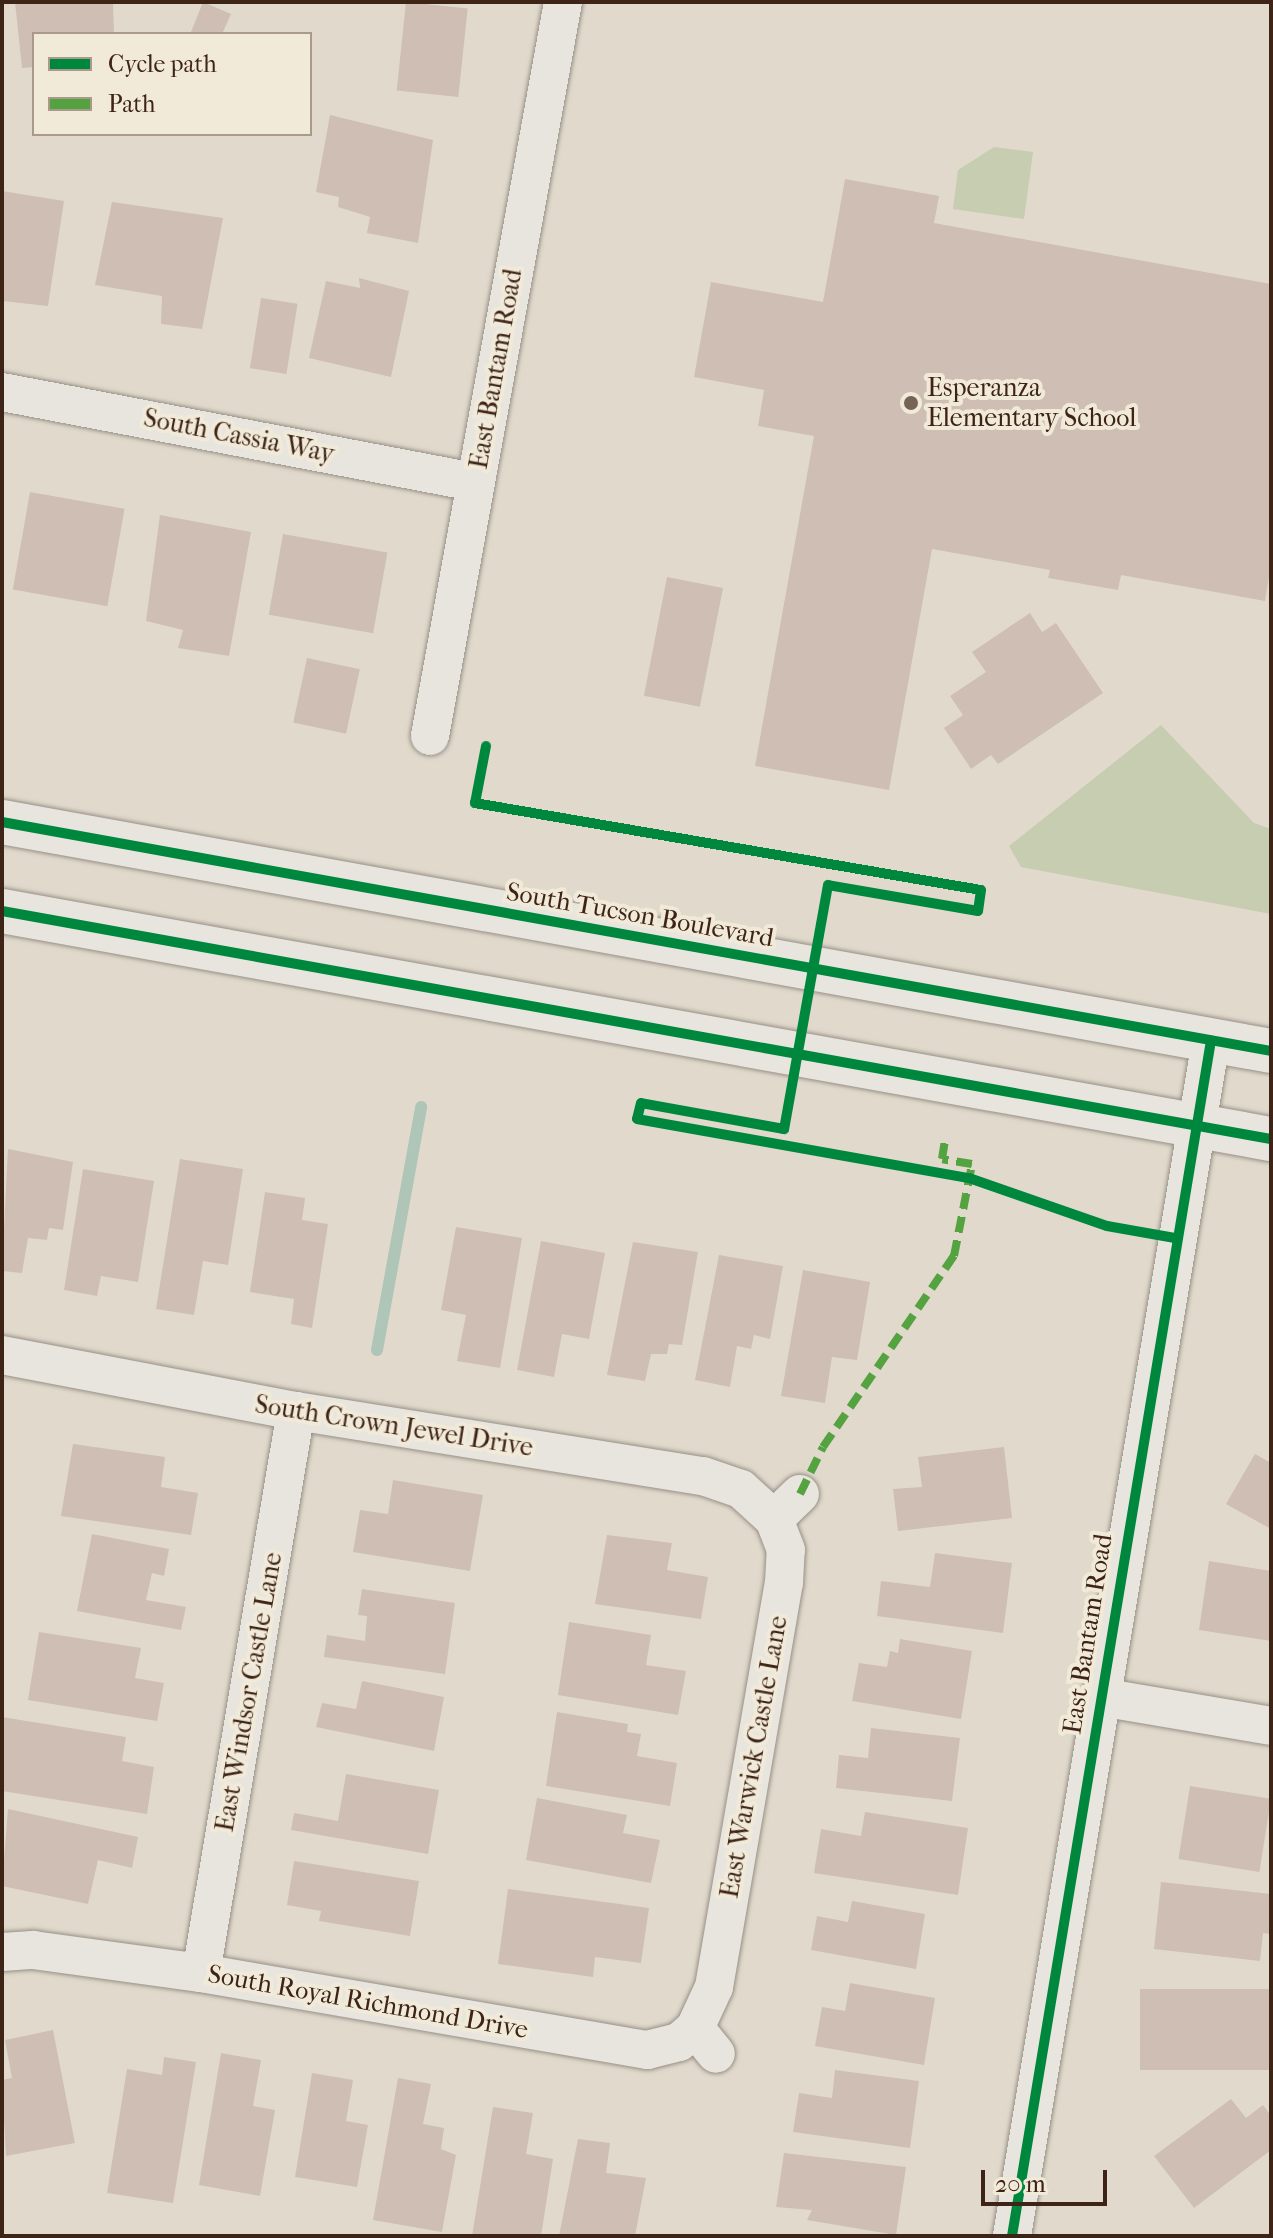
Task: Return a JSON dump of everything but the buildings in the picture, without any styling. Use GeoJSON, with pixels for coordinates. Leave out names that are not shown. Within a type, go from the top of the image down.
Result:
{"type":"FeatureCollection","features":[{"type":"Feature","properties":{"kind":"main road","name":"South Tucson Boulevard"},"geometry":{"type":"LineString","coordinates":[[2,822],[1271,1051]]}},
{"type":"Feature","properties":{"kind":"main road"},"geometry":{"type":"LineString","coordinates":[[2,911],[1271,1139]]}},
{"type":"Feature","properties":{"kind":"street","name":"East Bantam Road"},"geometry":{"type":"LineString","coordinates":[[430,736],[563,2]]}},
{"type":"Feature","properties":{"kind":"street","name":"South Cassia Way"},"geometry":{"type":"LineString","coordinates":[[2,392],[475,482]]}},
{"type":"Feature","properties":{"kind":"street","name":"East Bantam Road"},"geometry":{"type":"LineString","coordinates":[[1012,2236],[1211,1040]]}},
{"type":"Feature","properties":{"kind":"street","name":"South Crown Jewel Drive"},"geometry":{"type":"LineString","coordinates":[[2,1355],[296,1411],[703,1476],[787,1506]]}},
{"type":"Feature","properties":{"kind":"street","name":"East Windsor Castle Lane"},"geometry":{"type":"LineString","coordinates":[[201,1973],[296,1411]]}},
{"type":"Feature","properties":{"kind":"street","name":"East Warwick Castle Lane"},"geometry":{"type":"LineString","coordinates":[[705,2041],[784,1583],[787,1506]]}},
{"type":"Feature","properties":{"kind":"street"},"geometry":{"type":"LineString","coordinates":[[1100,1697],[1271,1726]]}},
{"type":"Feature","properties":{"kind":"street","name":"South Royal Richmond Drive"},"geometry":{"type":"LineString","coordinates":[[2,1952],[33,1950],[201,1973],[647,2050],[679,2042],[705,2041]]}},
{"type":"Feature","properties":{"kind":"green space"},"geometry":{"type":"Polygon","coordinates":[[[994,147],[1033,152],[1024,219],[953,209],[958,170],[994,147]]]}},
{"type":"Feature","properties":{"kind":"green space"},"geometry":{"type":"Polygon","coordinates":[[[1161,725],[1254,823],[1271,829],[1271,914],[1021,867],[1009,846],[1161,725]]]}},
{"type":"Feature","properties":{"kind":"waterway"},"geometry":{"type":"LineString","coordinates":[[377,1350],[421,1107]]}},
{"type":"Feature","properties":{"kind":"marked path"},"geometry":{"type":"LineString","coordinates":[[800,1494],[823,1447],[954,1256],[972,1164],[942,1159],[945,1141]]}},
{"type":"Feature","properties":{"kind":"cycle path"},"geometry":{"type":"LineString","coordinates":[[486,746],[475,803],[981,890],[978,911],[828,885],[784,1129],[641,1103],[637,1119],[969,1178],[1107,1226],[1175,1238]]}},
{"type":"Feature","properties":{"kind":"cycle path"},"geometry":{"type":"LineString","coordinates":[[2,822],[1271,1051]]}},
{"type":"Feature","properties":{"kind":"cycle path"},"geometry":{"type":"LineString","coordinates":[[2,911],[1271,1139]]}},
{"type":"Feature","properties":{"kind":"cycle path"},"geometry":{"type":"LineString","coordinates":[[1012,2236],[1211,1040]]}},
{"type":"Feature","properties":{"kind":"place","name":"Esperanza Elementary School"},"geometry":{"type":"Point","coordinates":[911,403]}}]}
